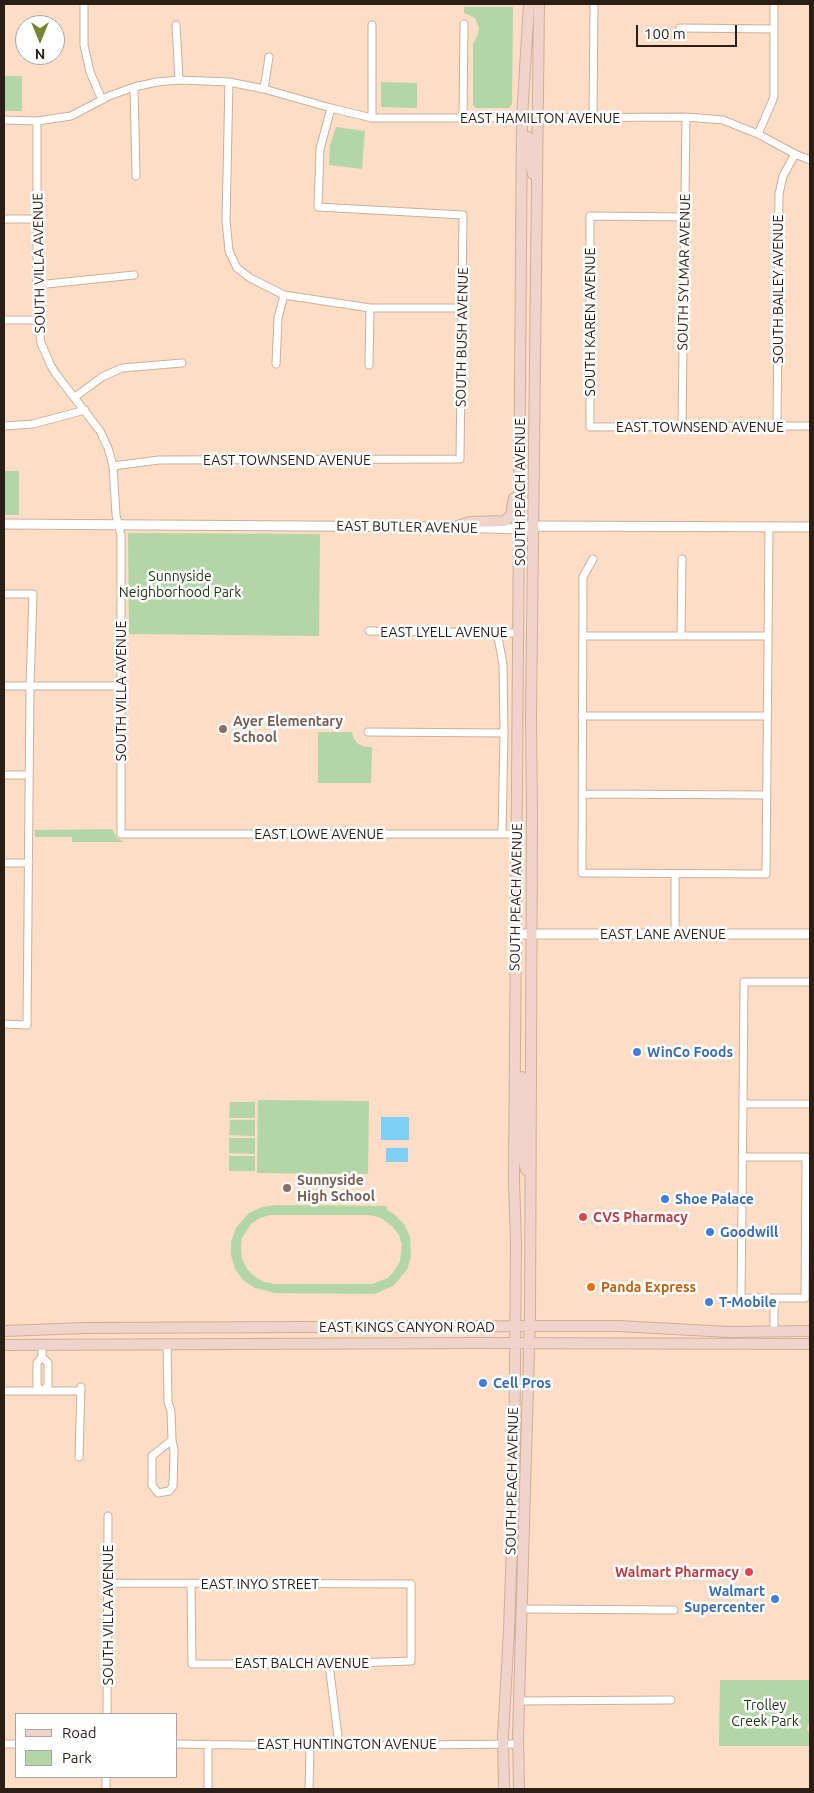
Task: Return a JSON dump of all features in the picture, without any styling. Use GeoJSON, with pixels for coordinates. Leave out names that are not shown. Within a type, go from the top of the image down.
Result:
{"type":"FeatureCollection","features":[{"type":"Feature","properties":{"kind":"main road","name":"SOUTH PEACH AVENUE"},"geometry":{"type":"LineString","coordinates":[[504,1789],[503,1743],[514,1486],[522,118],[529,4]]}},
{"type":"Feature","properties":{"kind":"main road","name":"SOUTH PEACH AVENUE"},"geometry":{"type":"LineString","coordinates":[[518,1789],[530,1326],[532,526],[539,4]]}},
{"type":"Feature","properties":{"kind":"main road"},"geometry":{"type":"LineString","coordinates":[[522,118],[528,127],[528,152],[533,176],[536,225]]}},
{"type":"Feature","properties":{"kind":"main road"},"geometry":{"type":"LineString","coordinates":[[454,527],[470,522],[505,521],[508,519],[514,509],[516,475],[520,467]]}},
{"type":"Feature","properties":{"kind":"main road"},"geometry":{"type":"LineString","coordinates":[[517,834],[523,836],[526,841],[527,879],[531,883]]}},
{"type":"Feature","properties":{"kind":"main road"},"geometry":{"type":"LineString","coordinates":[[516,1012],[522,1038],[522,1092],[524,1097],[531,1099]]}},
{"type":"Feature","properties":{"kind":"main road"},"geometry":{"type":"LineString","coordinates":[[515,1099],[521,1102],[523,1108],[523,1157],[530,1186]]}},
{"type":"Feature","properties":{"kind":"main road","name":"EAST KINGS CANYON ROAD"},"geometry":{"type":"LineString","coordinates":[[4,1331],[85,1328],[514,1326],[618,1326],[685,1331],[810,1331]]}},
{"type":"Feature","properties":{"kind":"main road","name":"EAST KINGS CANYON ROAD"},"geometry":{"type":"LineString","coordinates":[[4,1344],[810,1344]]}},
{"type":"Feature","properties":{"kind":"main road"},"geometry":{"type":"LineString","coordinates":[[514,1486],[519,1493],[519,1531],[524,1544]]}},
{"type":"Feature","properties":{"kind":"main road"},"geometry":{"type":"LineString","coordinates":[[512,1531],[517,1561],[517,1603],[522,1609]]}},
{"type":"Feature","properties":{"kind":"main road"},"geometry":{"type":"LineString","coordinates":[[509,1631],[514,1660],[513,1691],[519,1701]]}},
{"type":"Feature","properties":{"kind":"street"},"geometry":{"type":"LineString","coordinates":[[84,4],[84,45],[90,72],[102,100]]}},
{"type":"Feature","properties":{"kind":"street"},"geometry":{"type":"LineString","coordinates":[[594,4],[594,117]]}},
{"type":"Feature","properties":{"kind":"street"},"geometry":{"type":"LineString","coordinates":[[758,134],[774,96],[774,4]]}},
{"type":"Feature","properties":{"kind":"street"},"geometry":{"type":"LineString","coordinates":[[463,118],[464,24]]}},
{"type":"Feature","properties":{"kind":"street"},"geometry":{"type":"LineString","coordinates":[[176,25],[179,80]]}},
{"type":"Feature","properties":{"kind":"street"},"geometry":{"type":"LineString","coordinates":[[372,25],[372,118]]}},
{"type":"Feature","properties":{"kind":"street"},"geometry":{"type":"LineString","coordinates":[[680,28],[774,29]]}},
{"type":"Feature","properties":{"kind":"street"},"geometry":{"type":"LineString","coordinates":[[264,90],[270,57]]}},
{"type":"Feature","properties":{"kind":"street","name":"EAST HAMILTON AVENUE"},"geometry":{"type":"LineString","coordinates":[[4,120],[38,121],[71,116],[102,100],[134,87],[179,80],[229,82],[372,118],[686,116],[723,120],[758,134],[810,160]]}},
{"type":"Feature","properties":{"kind":"street"},"geometry":{"type":"LineString","coordinates":[[229,82],[226,220],[229,251],[237,268],[250,278],[284,294],[370,308],[462,308]]}},
{"type":"Feature","properties":{"kind":"street"},"geometry":{"type":"LineString","coordinates":[[134,87],[136,176]]}},
{"type":"Feature","properties":{"kind":"street","name":"SOUTH BUSH AVENUE"},"geometry":{"type":"LineString","coordinates":[[331,108],[320,149],[318,207],[463,215],[460,459]]}},
{"type":"Feature","properties":{"kind":"street","name":"SOUTH SYLMAR AVENUE"},"geometry":{"type":"LineString","coordinates":[[682,427],[686,116]]}},
{"type":"Feature","properties":{"kind":"street","name":"SOUTH VILLA AVENUE"},"geometry":{"type":"LineString","coordinates":[[38,121],[38,320],[41,343],[50,366],[85,410],[104,439],[113,466],[116,515],[121,544],[121,834]]}},
{"type":"Feature","properties":{"kind":"street","name":"SOUTH BAILEY AVENUE"},"geometry":{"type":"LineString","coordinates":[[778,427],[779,194],[783,176],[795,154]]}},
{"type":"Feature","properties":{"kind":"street","name":"SOUTH KAREN AVENUE"},"geometry":{"type":"LineString","coordinates":[[590,427],[590,216],[685,217]]}},
{"type":"Feature","properties":{"kind":"street"},"geometry":{"type":"LineString","coordinates":[[4,219],[37,219]]}},
{"type":"Feature","properties":{"kind":"street"},"geometry":{"type":"LineString","coordinates":[[38,285],[134,275]]}},
{"type":"Feature","properties":{"kind":"street"},"geometry":{"type":"LineString","coordinates":[[276,364],[278,318],[284,294]]}},
{"type":"Feature","properties":{"kind":"street"},"geometry":{"type":"LineString","coordinates":[[369,365],[370,308]]}},
{"type":"Feature","properties":{"kind":"street"},"geometry":{"type":"LineString","coordinates":[[4,320],[38,320]]}},
{"type":"Feature","properties":{"kind":"street"},"geometry":{"type":"LineString","coordinates":[[75,397],[102,377],[122,368],[182,363]]}},
{"type":"Feature","properties":{"kind":"street"},"geometry":{"type":"LineString","coordinates":[[4,426],[33,424],[85,410]]}},
{"type":"Feature","properties":{"kind":"street","name":"EAST TOWNSEND AVENUE"},"geometry":{"type":"LineString","coordinates":[[590,427],[810,426]]}},
{"type":"Feature","properties":{"kind":"street","name":"EAST TOWNSEND AVENUE"},"geometry":{"type":"LineString","coordinates":[[113,466],[159,460],[460,459]]}},
{"type":"Feature","properties":{"kind":"street","name":"EAST BUTLER AVENUE"},"geometry":{"type":"LineString","coordinates":[[4,524],[520,529],[532,526],[810,527]]}},
{"type":"Feature","properties":{"kind":"street"},"geometry":{"type":"LineString","coordinates":[[593,559],[583,577],[582,874],[766,874],[769,527]]}},
{"type":"Feature","properties":{"kind":"street"},"geometry":{"type":"LineString","coordinates":[[680,636],[682,559]]}},
{"type":"Feature","properties":{"kind":"street"},"geometry":{"type":"LineString","coordinates":[[4,594],[32,594],[27,1025],[4,1024]]}},
{"type":"Feature","properties":{"kind":"street","name":"EAST LYELL AVENUE"},"geometry":{"type":"LineString","coordinates":[[369,632],[519,633]]}},
{"type":"Feature","properties":{"kind":"street","name":"SOUTH PEACH AVENUE"},"geometry":{"type":"LineString","coordinates":[[497,632],[503,664],[502,834]]}},
{"type":"Feature","properties":{"kind":"street"},"geometry":{"type":"LineString","coordinates":[[583,636],[768,636]]}},
{"type":"Feature","properties":{"kind":"street"},"geometry":{"type":"LineString","coordinates":[[4,686],[121,686]]}},
{"type":"Feature","properties":{"kind":"street"},"geometry":{"type":"LineString","coordinates":[[582,716],[767,716]]}},
{"type":"Feature","properties":{"kind":"street"},"geometry":{"type":"LineString","coordinates":[[368,732],[504,733]]}},
{"type":"Feature","properties":{"kind":"street"},"geometry":{"type":"LineString","coordinates":[[4,775],[29,775]]}},
{"type":"Feature","properties":{"kind":"street"},"geometry":{"type":"LineString","coordinates":[[582,794],[766,795]]}},
{"type":"Feature","properties":{"kind":"street","name":"EAST LOWE AVENUE"},"geometry":{"type":"LineString","coordinates":[[121,834],[517,834]]}},
{"type":"Feature","properties":{"kind":"street"},"geometry":{"type":"LineString","coordinates":[[4,863],[29,863]]}},
{"type":"Feature","properties":{"kind":"street"},"geometry":{"type":"LineString","coordinates":[[675,874],[675,934]]}},
{"type":"Feature","properties":{"kind":"street","name":"EAST LANE AVENUE"},"geometry":{"type":"LineString","coordinates":[[516,934],[810,934]]}},
{"type":"Feature","properties":{"kind":"street"},"geometry":{"type":"LineString","coordinates":[[742,1157],[806,1157],[805,1298],[741,1298],[742,1157],[744,982],[810,982]]}},
{"type":"Feature","properties":{"kind":"street"},"geometry":{"type":"LineString","coordinates":[[743,1104],[810,1104]]}},
{"type":"Feature","properties":{"kind":"street"},"geometry":{"type":"LineString","coordinates":[[774,1298],[774,1332]]}},
{"type":"Feature","properties":{"kind":"street"},"geometry":{"type":"LineString","coordinates":[[42,1344],[42,1357],[37,1363],[37,1386],[42,1391]]}},
{"type":"Feature","properties":{"kind":"street"},"geometry":{"type":"LineString","coordinates":[[167,1345],[168,1402],[171,1411],[174,1450],[173,1486],[170,1491],[158,1493],[152,1485],[152,1456],[172,1440]]}},
{"type":"Feature","properties":{"kind":"street"},"geometry":{"type":"LineString","coordinates":[[42,1357],[48,1363],[48,1386],[42,1391]]}},
{"type":"Feature","properties":{"kind":"street"},"geometry":{"type":"LineString","coordinates":[[4,1391],[81,1389],[80,1457]]}},
{"type":"Feature","properties":{"kind":"street","name":"SOUTH VILLA AVENUE"},"geometry":{"type":"LineString","coordinates":[[107,1713],[108,1516]]}},
{"type":"Feature","properties":{"kind":"street","name":"EAST INYO STREET"},"geometry":{"type":"LineString","coordinates":[[109,1583],[412,1584],[412,1661]]}},
{"type":"Feature","properties":{"kind":"street","name":"EAST BALCH AVENUE"},"geometry":{"type":"LineString","coordinates":[[191,1584],[192,1664],[329,1664],[412,1661]]}},
{"type":"Feature","properties":{"kind":"street"},"geometry":{"type":"LineString","coordinates":[[522,1609],[674,1610]]}},
{"type":"Feature","properties":{"kind":"street"},"geometry":{"type":"LineString","coordinates":[[329,1664],[339,1745]]}},
{"type":"Feature","properties":{"kind":"street"},"geometry":{"type":"LineString","coordinates":[[519,1701],[670,1700]]}},
{"type":"Feature","properties":{"kind":"street","name":"EAST HUNTINGTON AVENUE"},"geometry":{"type":"LineString","coordinates":[[178,1744],[310,1746],[518,1744]]}},
{"type":"Feature","properties":{"kind":"street"},"geometry":{"type":"LineString","coordinates":[[208,1744],[208,1789]]}},
{"type":"Feature","properties":{"kind":"street"},"geometry":{"type":"LineString","coordinates":[[309,1789],[310,1746]]}},
{"type":"Feature","properties":{"kind":"green space"},"geometry":{"type":"Polygon","coordinates":[[[464,7],[513,7],[512,104],[509,108],[476,108],[473,105],[473,44],[479,28],[475,18],[464,13],[464,7]]]}},
{"type":"Feature","properties":{"kind":"green space"},"geometry":{"type":"Polygon","coordinates":[[[4,76],[22,76],[22,111],[4,111],[4,76]]]}},
{"type":"Feature","properties":{"kind":"green space"},"geometry":{"type":"Polygon","coordinates":[[[381,82],[417,83],[417,108],[381,107],[381,82]]]}},
{"type":"Feature","properties":{"kind":"green space"},"geometry":{"type":"Polygon","coordinates":[[[336,127],[365,131],[362,169],[329,165],[330,145],[336,127]]]}},
{"type":"Feature","properties":{"kind":"green space"},"geometry":{"type":"Polygon","coordinates":[[[4,471],[19,471],[19,515],[4,515],[4,471]]]}},
{"type":"Feature","properties":{"kind":"green space","name":"Sunnyside Neighborhood Park"},"geometry":{"type":"Polygon","coordinates":[[[128,533],[320,534],[319,636],[129,634],[128,533]]]}},
{"type":"Feature","properties":{"kind":"green space"},"geometry":{"type":"Polygon","coordinates":[[[318,732],[352,732],[358,744],[372,747],[371,783],[318,783],[318,732]]]}},
{"type":"Feature","properties":{"kind":"green space"},"geometry":{"type":"Polygon","coordinates":[[[112,829],[117,838],[124,842],[72,842],[72,837],[35,837],[35,830],[112,829]]]}},
{"type":"Feature","properties":{"kind":"green space"},"geometry":{"type":"Polygon","coordinates":[[[258,1100],[369,1101],[368,1174],[257,1173],[258,1100]]]}},
{"type":"Feature","properties":{"kind":"green space"},"geometry":{"type":"Polygon","coordinates":[[[230,1102],[255,1102],[255,1118],[229,1118],[230,1102]]]}},
{"type":"Feature","properties":{"kind":"green space"},"geometry":{"type":"Polygon","coordinates":[[[230,1120],[255,1120],[255,1136],[229,1135],[230,1120]]]}},
{"type":"Feature","properties":{"kind":"green space"},"geometry":{"type":"Polygon","coordinates":[[[229,1138],[255,1138],[255,1154],[229,1153],[229,1138]]]}},
{"type":"Feature","properties":{"kind":"green space"},"geometry":{"type":"Polygon","coordinates":[[[229,1156],[255,1156],[255,1171],[229,1171],[229,1156]]]}},
{"type":"Feature","properties":{"kind":"green space"},"geometry":{"type":"Polygon","coordinates":[[[276,1205],[387,1206],[387,1210],[404,1224],[410,1237],[411,1257],[407,1270],[393,1286],[374,1294],[275,1293],[255,1288],[243,1280],[235,1269],[231,1255],[231,1242],[236,1228],[249,1213],[262,1207],[276,1205]],[[270,1215],[260,1218],[251,1224],[242,1238],[242,1259],[247,1269],[264,1282],[275,1284],[372,1284],[388,1278],[395,1270],[400,1261],[402,1245],[399,1235],[392,1226],[379,1217],[368,1215],[270,1215]]]}},
{"type":"Feature","properties":{"kind":"green space","name":"Trolley Creek Park"},"geometry":{"type":"Polygon","coordinates":[[[720,1680],[810,1680],[810,1719],[807,1729],[810,1736],[810,1746],[719,1746],[720,1680]]]}},
{"type":"Feature","properties":{"kind":"water"},"geometry":{"type":"Polygon","coordinates":[[[381,1117],[409,1117],[409,1140],[381,1140],[381,1117]]]}},
{"type":"Feature","properties":{"kind":"water"},"geometry":{"type":"Polygon","coordinates":[[[386,1148],[408,1148],[408,1162],[386,1162],[386,1148]]]}},
{"type":"Feature","properties":{"kind":"place","name":"Ayer Elementary School"},"geometry":{"type":"Point","coordinates":[223,729]}},
{"type":"Feature","properties":{"kind":"place","name":"WinCo Foods"},"geometry":{"type":"Point","coordinates":[637,1052]}},
{"type":"Feature","properties":{"kind":"place","name":"Sunnyside High School"},"geometry":{"type":"Point","coordinates":[287,1188]}},
{"type":"Feature","properties":{"kind":"place","name":"Shoe Palace"},"geometry":{"type":"Point","coordinates":[665,1199]}},
{"type":"Feature","properties":{"kind":"place","name":"CVS Pharmacy"},"geometry":{"type":"Point","coordinates":[583,1217]}},
{"type":"Feature","properties":{"kind":"place","name":"Goodwill"},"geometry":{"type":"Point","coordinates":[710,1232]}},
{"type":"Feature","properties":{"kind":"place","name":"Panda Express"},"geometry":{"type":"Point","coordinates":[591,1287]}},
{"type":"Feature","properties":{"kind":"place","name":"T-Mobile"},"geometry":{"type":"Point","coordinates":[709,1302]}},
{"type":"Feature","properties":{"kind":"place","name":"Cell Pros"},"geometry":{"type":"Point","coordinates":[483,1383]}},
{"type":"Feature","properties":{"kind":"place","name":"Walmart Pharmacy"},"geometry":{"type":"Point","coordinates":[749,1572]}},
{"type":"Feature","properties":{"kind":"place","name":"Walmart Supercenter"},"geometry":{"type":"Point","coordinates":[775,1599]}}]}
